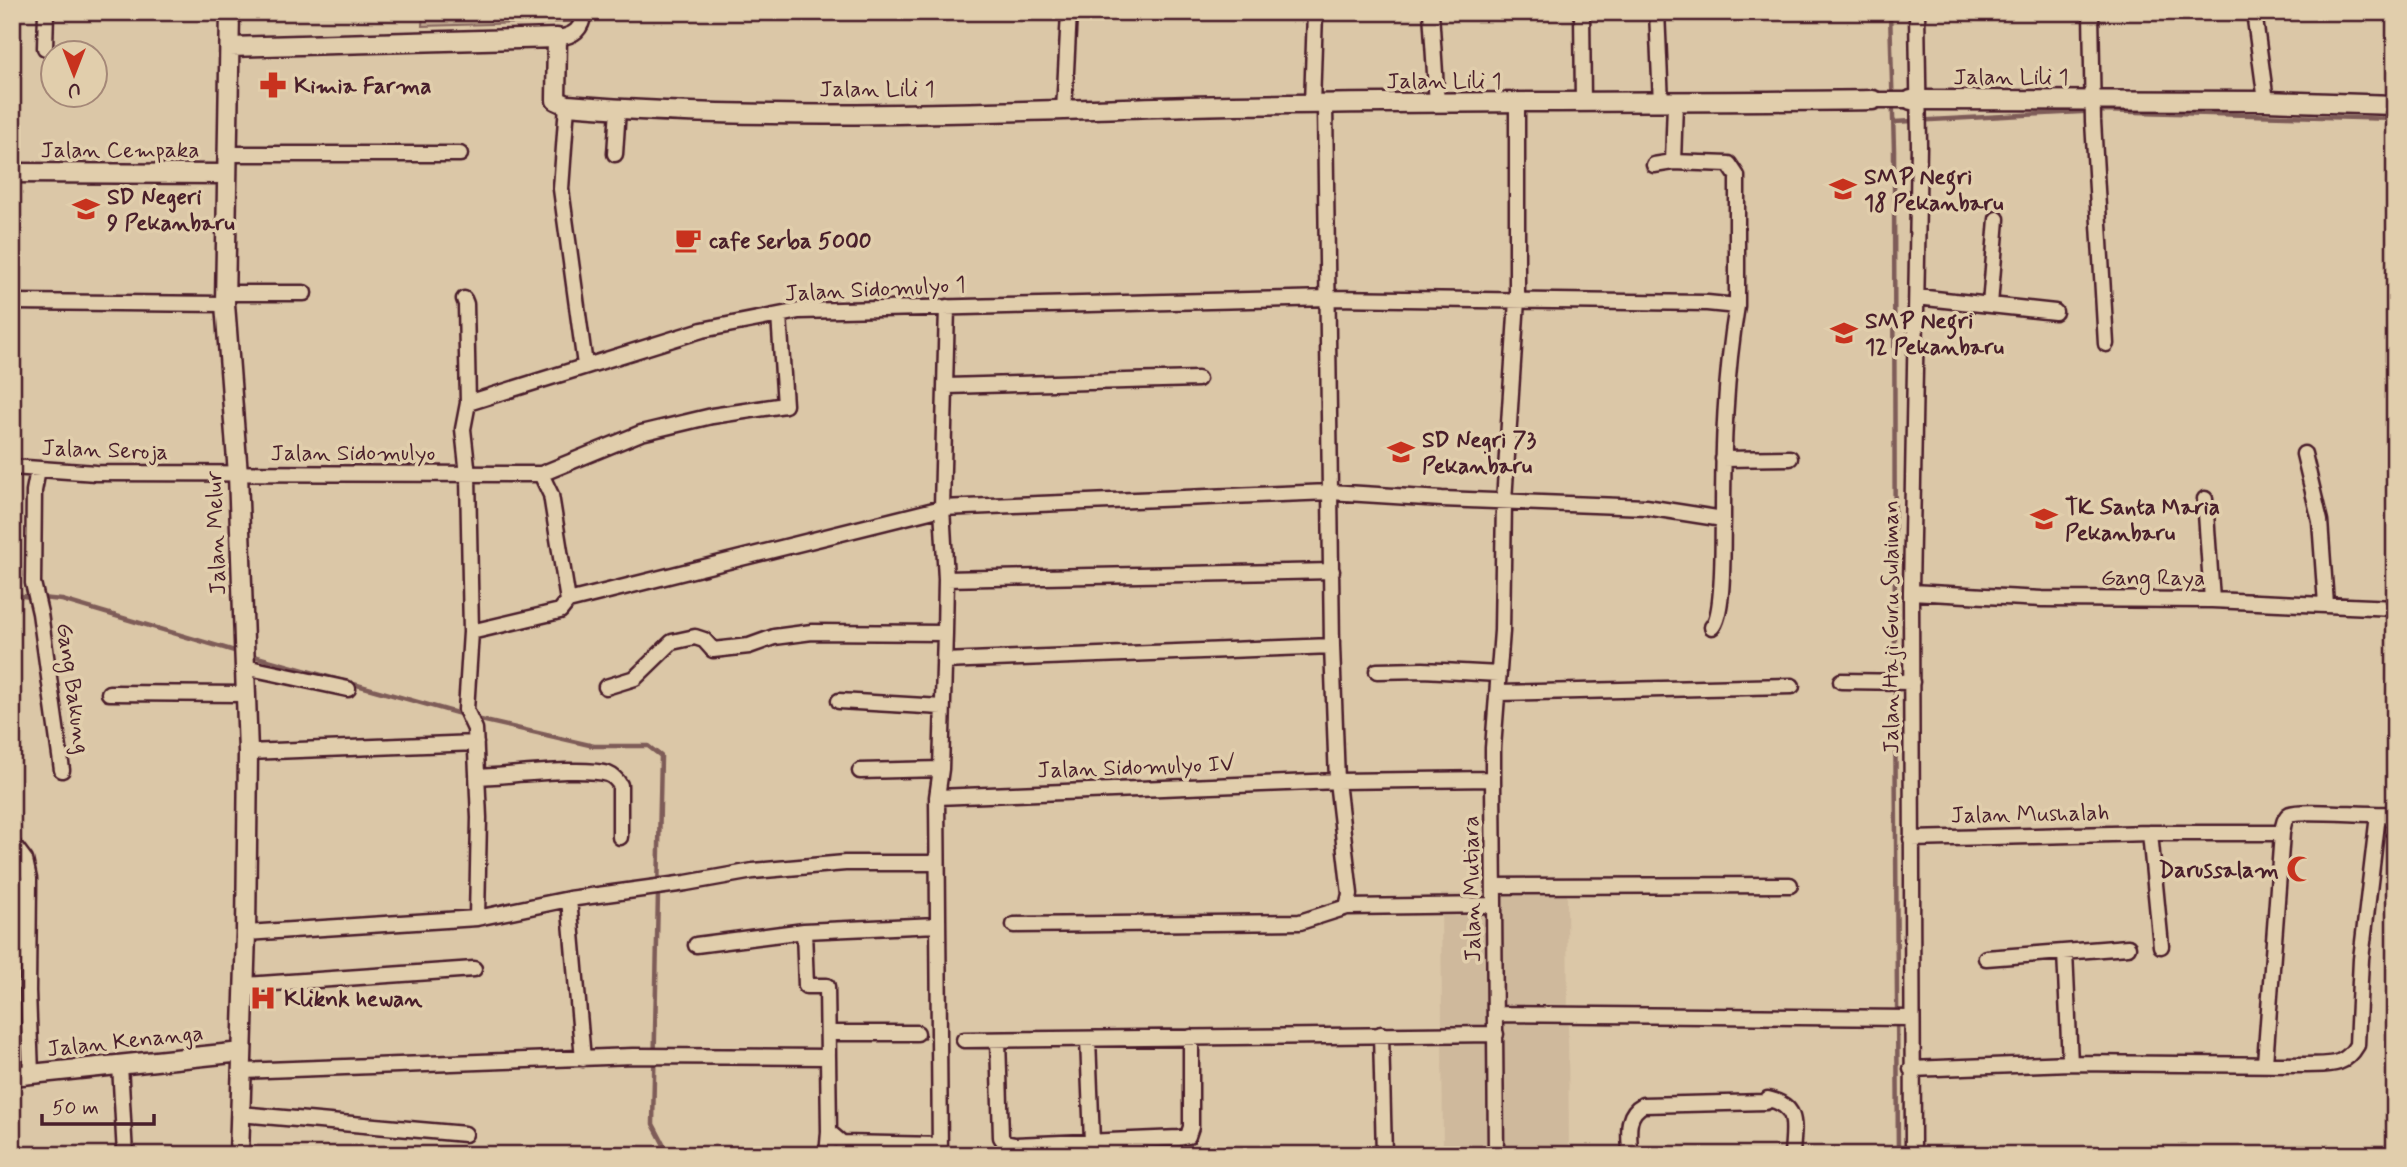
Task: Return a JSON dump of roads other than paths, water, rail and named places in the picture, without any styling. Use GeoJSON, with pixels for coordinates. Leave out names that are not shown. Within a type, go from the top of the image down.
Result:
{"type":"FeatureCollection","features":[{"type":"Feature","properties":{"kind":"street"},"geometry":{"type":"LineString","coordinates":[[46,12],[46,38]]}},
{"type":"Feature","properties":{"kind":"street","name":"Jalan Melur"},"geometry":{"type":"LineString","coordinates":[[230,12],[225,298],[238,474],[248,752],[245,985],[239,1155]]}},
{"type":"Feature","properties":{"kind":"street"},"geometry":{"type":"LineString","coordinates":[[230,47],[557,38],[571,36],[579,31],[584,12]]}},
{"type":"Feature","properties":{"kind":"street"},"geometry":{"type":"LineString","coordinates":[[1065,111],[1069,12]]}},
{"type":"Feature","properties":{"kind":"street"},"geometry":{"type":"LineString","coordinates":[[1315,12],[1329,298],[1332,646],[1337,780],[1350,894],[1347,907]]}},
{"type":"Feature","properties":{"kind":"street"},"geometry":{"type":"LineString","coordinates":[[1431,12],[1437,104]]}},
{"type":"Feature","properties":{"kind":"street"},"geometry":{"type":"LineString","coordinates":[[1582,12],[1583,103]]}},
{"type":"Feature","properties":{"kind":"street"},"geometry":{"type":"LineString","coordinates":[[1657,12],[1673,162]]}},
{"type":"Feature","properties":{"kind":"street","name":"Jalan Haji Guru Sulaiman"},"geometry":{"type":"LineString","coordinates":[[1913,1155],[1911,592],[1919,145],[1916,105],[1917,12]]}},
{"type":"Feature","properties":{"kind":"street"},"geometry":{"type":"LineString","coordinates":[[2091,12],[2093,121],[2106,344]]}},
{"type":"Feature","properties":{"kind":"street"},"geometry":{"type":"LineString","coordinates":[[2254,12],[2266,102]]}},
{"type":"Feature","properties":{"kind":"street"},"geometry":{"type":"LineString","coordinates":[[557,38],[556,100],[567,106],[561,189],[585,365]]}},
{"type":"Feature","properties":{"kind":"street","name":"Jalan Lili 1"},"geometry":{"type":"LineString","coordinates":[[567,106],[699,113],[1873,100],[1916,105],[2093,100],[2395,105]]}},
{"type":"Feature","properties":{"kind":"street","name":"Jalan Mutiara"},"geometry":{"type":"LineString","coordinates":[[1496,1155],[1493,748],[1502,631],[1504,501],[1517,300],[1517,104]]}},
{"type":"Feature","properties":{"kind":"street"},"geometry":{"type":"LineString","coordinates":[[615,154],[618,110]]}},
{"type":"Feature","properties":{"kind":"street"},"geometry":{"type":"LineString","coordinates":[[228,154],[460,154]]}},
{"type":"Feature","properties":{"kind":"street"},"geometry":{"type":"LineString","coordinates":[[1654,165],[1673,162],[1729,164],[1737,176],[1737,306],[1723,459],[1720,601],[1717,620],[1712,627]]}},
{"type":"Feature","properties":{"kind":"street","name":"Jalan Cempaka"},"geometry":{"type":"LineString","coordinates":[[12,173],[227,174]]}},
{"type":"Feature","properties":{"kind":"street"},"geometry":{"type":"LineString","coordinates":[[1990,305],[1997,219]]}},
{"type":"Feature","properties":{"kind":"street"},"geometry":{"type":"LineString","coordinates":[[12,302],[225,298],[304,293]]}},
{"type":"Feature","properties":{"kind":"street"},"geometry":{"type":"LineString","coordinates":[[1917,297],[2055,312]]}},
{"type":"Feature","properties":{"kind":"street","name":"Jalan Sidomulyo 1"},"geometry":{"type":"LineString","coordinates":[[468,403],[702,330],[799,311],[1329,298],[1693,303],[1737,306]]}},
{"type":"Feature","properties":{"kind":"street"},"geometry":{"type":"LineString","coordinates":[[464,299],[468,403],[463,429],[468,475],[471,632],[466,710],[475,736],[477,918]]}},
{"type":"Feature","properties":{"kind":"street"},"geometry":{"type":"LineString","coordinates":[[829,1132],[842,1143],[940,1150],[937,797],[941,769],[945,633],[946,579],[942,508],[947,307]]}},
{"type":"Feature","properties":{"kind":"street"},"geometry":{"type":"LineString","coordinates":[[568,601],[551,495],[541,474],[641,433],[712,416],[785,405],[779,315]]}},
{"type":"Feature","properties":{"kind":"street"},"geometry":{"type":"LineString","coordinates":[[947,386],[1198,379]]}},
{"type":"Feature","properties":{"kind":"street"},"geometry":{"type":"LineString","coordinates":[[2304,454],[2320,521],[2326,604]]}},
{"type":"Feature","properties":{"kind":"street"},"geometry":{"type":"LineString","coordinates":[[1723,459],[1790,458]]}},
{"type":"Feature","properties":{"kind":"street","name":"Jalan Seroja"},"geometry":{"type":"LineString","coordinates":[[12,467],[38,470],[238,474]]}},
{"type":"Feature","properties":{"kind":"street","name":"Gang Bakung"},"geometry":{"type":"LineString","coordinates":[[38,470],[34,491],[33,583],[40,613],[62,770]]}},
{"type":"Feature","properties":{"kind":"street","name":"Jalan Sidomulyo"},"geometry":{"type":"LineString","coordinates":[[238,474],[541,474]]}},
{"type":"Feature","properties":{"kind":"street"},"geometry":{"type":"LineString","coordinates":[[471,632],[560,611],[568,601],[942,508],[1330,492],[1646,507],[1723,519]]}},
{"type":"Feature","properties":{"kind":"street"},"geometry":{"type":"LineString","coordinates":[[2205,499],[2212,600]]}},
{"type":"Feature","properties":{"kind":"street"},"geometry":{"type":"LineString","coordinates":[[946,579],[1332,571]]}},
{"type":"Feature","properties":{"kind":"street","name":"Gang Raya"},"geometry":{"type":"LineString","coordinates":[[1911,592],[2042,599],[2212,600],[2395,608]]}},
{"type":"Feature","properties":{"kind":"street"},"geometry":{"type":"LineString","coordinates":[[606,687],[635,678],[672,642],[686,637],[701,639],[713,650],[749,646],[774,637],[812,632],[945,633]]}},
{"type":"Feature","properties":{"kind":"street"},"geometry":{"type":"LineString","coordinates":[[944,660],[1332,646]]}},
{"type":"Feature","properties":{"kind":"street"},"geometry":{"type":"LineString","coordinates":[[245,664],[348,690]]}},
{"type":"Feature","properties":{"kind":"street"},"geometry":{"type":"LineString","coordinates":[[1377,671],[1423,670],[1499,674]]}},
{"type":"Feature","properties":{"kind":"street"},"geometry":{"type":"LineString","coordinates":[[1841,681],[1912,682]]}},
{"type":"Feature","properties":{"kind":"street"},"geometry":{"type":"LineString","coordinates":[[1498,693],[1792,686]]}},
{"type":"Feature","properties":{"kind":"street"},"geometry":{"type":"LineString","coordinates":[[108,693],[246,694]]}},
{"type":"Feature","properties":{"kind":"street"},"geometry":{"type":"LineString","coordinates":[[839,701],[942,707]]}},
{"type":"Feature","properties":{"kind":"street"},"geometry":{"type":"LineString","coordinates":[[248,752],[475,736]]}},
{"type":"Feature","properties":{"kind":"street"},"geometry":{"type":"LineString","coordinates":[[860,771],[941,769]]}},
{"type":"Feature","properties":{"kind":"street"},"geometry":{"type":"LineString","coordinates":[[477,777],[585,771],[608,774],[620,785],[620,837]]}},
{"type":"Feature","properties":{"kind":"street"},"geometry":{"type":"LineString","coordinates":[[1337,780],[1493,779]]}},
{"type":"Feature","properties":{"kind":"street","name":"Jalan Sidomulyo IV"},"geometry":{"type":"LineString","coordinates":[[937,797],[1337,780]]}},
{"type":"Feature","properties":{"kind":"street"},"geometry":{"type":"LineString","coordinates":[[2265,1063],[2282,834],[2286,818],[2295,813],[2395,814]]}},
{"type":"Feature","properties":{"kind":"street"},"geometry":{"type":"LineString","coordinates":[[1911,1069],[2070,1063],[2333,1064],[2350,1057],[2357,1045],[2363,935],[2378,815]]}},
{"type":"Feature","properties":{"kind":"street"},"geometry":{"type":"LineString","coordinates":[[2150,833],[2161,946]]}},
{"type":"Feature","properties":{"kind":"street","name":"Jalan Mushalah"},"geometry":{"type":"LineString","coordinates":[[1911,839],[2150,833],[2282,834]]}},
{"type":"Feature","properties":{"kind":"street"},"geometry":{"type":"LineString","coordinates":[[12,847],[16,848],[25,860],[29,879],[28,991],[31,1074]]}},
{"type":"Feature","properties":{"kind":"street"},"geometry":{"type":"LineString","coordinates":[[246,933],[477,918],[569,899],[810,865],[937,863]]}},
{"type":"Feature","properties":{"kind":"street"},"geometry":{"type":"LineString","coordinates":[[1494,886],[1790,885]]}},
{"type":"Feature","properties":{"kind":"street"},"geometry":{"type":"LineString","coordinates":[[569,899],[583,1059]]}},
{"type":"Feature","properties":{"kind":"street"},"geometry":{"type":"LineString","coordinates":[[1014,925],[1300,922],[1347,907],[1494,905]]}},
{"type":"Feature","properties":{"kind":"street"},"geometry":{"type":"LineString","coordinates":[[696,945],[804,931],[937,925]]}},
{"type":"Feature","properties":{"kind":"street"},"geometry":{"type":"LineString","coordinates":[[804,931],[806,986],[827,986],[827,1155]]}},
{"type":"Feature","properties":{"kind":"street"},"geometry":{"type":"LineString","coordinates":[[1986,958],[2128,947]]}},
{"type":"Feature","properties":{"kind":"street"},"geometry":{"type":"LineString","coordinates":[[2065,952],[2070,1063]]}},
{"type":"Feature","properties":{"kind":"street"},"geometry":{"type":"LineString","coordinates":[[245,985],[474,969]]}},
{"type":"Feature","properties":{"kind":"street"},"geometry":{"type":"LineString","coordinates":[[1496,1014],[1912,1018]]}},
{"type":"Feature","properties":{"kind":"street"},"geometry":{"type":"LineString","coordinates":[[828,1033],[917,1033]]}},
{"type":"Feature","properties":{"kind":"street"},"geometry":{"type":"LineString","coordinates":[[1381,1034],[1384,1155]]}},
{"type":"Feature","properties":{"kind":"street"},"geometry":{"type":"LineString","coordinates":[[964,1040],[1496,1034]]}},
{"type":"Feature","properties":{"kind":"street"},"geometry":{"type":"LineString","coordinates":[[998,1040],[1001,1137],[1005,1143],[1015,1145],[1188,1136],[1191,1127],[1191,1037]]}},
{"type":"Feature","properties":{"kind":"street"},"geometry":{"type":"LineString","coordinates":[[1088,1039],[1092,1142]]}},
{"type":"Feature","properties":{"kind":"street","name":"Jalan Kenanga"},"geometry":{"type":"LineString","coordinates":[[12,1076],[242,1052]]}},
{"type":"Feature","properties":{"kind":"street"},"geometry":{"type":"LineString","coordinates":[[242,1071],[671,1055],[828,1057]]}},
{"type":"Feature","properties":{"kind":"street"},"geometry":{"type":"LineString","coordinates":[[120,1065],[125,1155]]}},
{"type":"Feature","properties":{"kind":"street"},"geometry":{"type":"LineString","coordinates":[[1630,1155],[1630,1118],[1636,1108],[1643,1105],[1768,1099],[1779,1101],[1789,1108],[1793,1122],[1792,1155]]}},
{"type":"Feature","properties":{"kind":"street"},"geometry":{"type":"LineString","coordinates":[[240,1114],[465,1135]]}},
{"type":"Feature","properties":{"kind":"waterway"},"geometry":{"type":"LineString","coordinates":[[1890,12],[1894,150],[1898,1155]]}},
{"type":"Feature","properties":{"kind":"waterway"},"geometry":{"type":"LineString","coordinates":[[1894,122],[2100,111],[2395,119]]}},
{"type":"Feature","properties":{"kind":"waterway"},"geometry":{"type":"LineString","coordinates":[[12,595],[32,597]]}},
{"type":"Feature","properties":{"kind":"waterway"},"geometry":{"type":"LineString","coordinates":[[41,598],[62,600],[238,652]]}},
{"type":"Feature","properties":{"kind":"waterway"},"geometry":{"type":"LineString","coordinates":[[250,655],[464,715]]}},
{"type":"Feature","properties":{"kind":"waterway"},"geometry":{"type":"LineString","coordinates":[[472,718],[594,746],[648,746],[661,756],[653,1124],[664,1145],[659,1155]]}},
{"type":"Feature","properties":{"kind":"place","name":"Kimia Farma"},"geometry":{"type":"Point","coordinates":[273,85]}},
{"type":"Feature","properties":{"kind":"place","name":"SMP Negri 18 Pekanbaru"},"geometry":{"type":"Point","coordinates":[1843,189]}},
{"type":"Feature","properties":{"kind":"place","name":"SD Negeri 9 Pekanbaru"},"geometry":{"type":"Point","coordinates":[86,209]}},
{"type":"Feature","properties":{"kind":"place","name":"cafe serba 5000"},"geometry":{"type":"Point","coordinates":[688,240]}},
{"type":"Feature","properties":{"kind":"place","name":"SMP Negri 12 Pekanbaru"},"geometry":{"type":"Point","coordinates":[1844,333]}},
{"type":"Feature","properties":{"kind":"place","name":"SD Negri 73 Pekanbaru"},"geometry":{"type":"Point","coordinates":[1401,452]}},
{"type":"Feature","properties":{"kind":"place","name":"TK Santa Maria Pekanbaru"},"geometry":{"type":"Point","coordinates":[2044,519]}},
{"type":"Feature","properties":{"kind":"place","name":"Darussalam"},"geometry":{"type":"Point","coordinates":[2300,869]}},
{"type":"Feature","properties":{"kind":"place","name":"Kliknk hewan"},"geometry":{"type":"Point","coordinates":[263,998]}}]}
